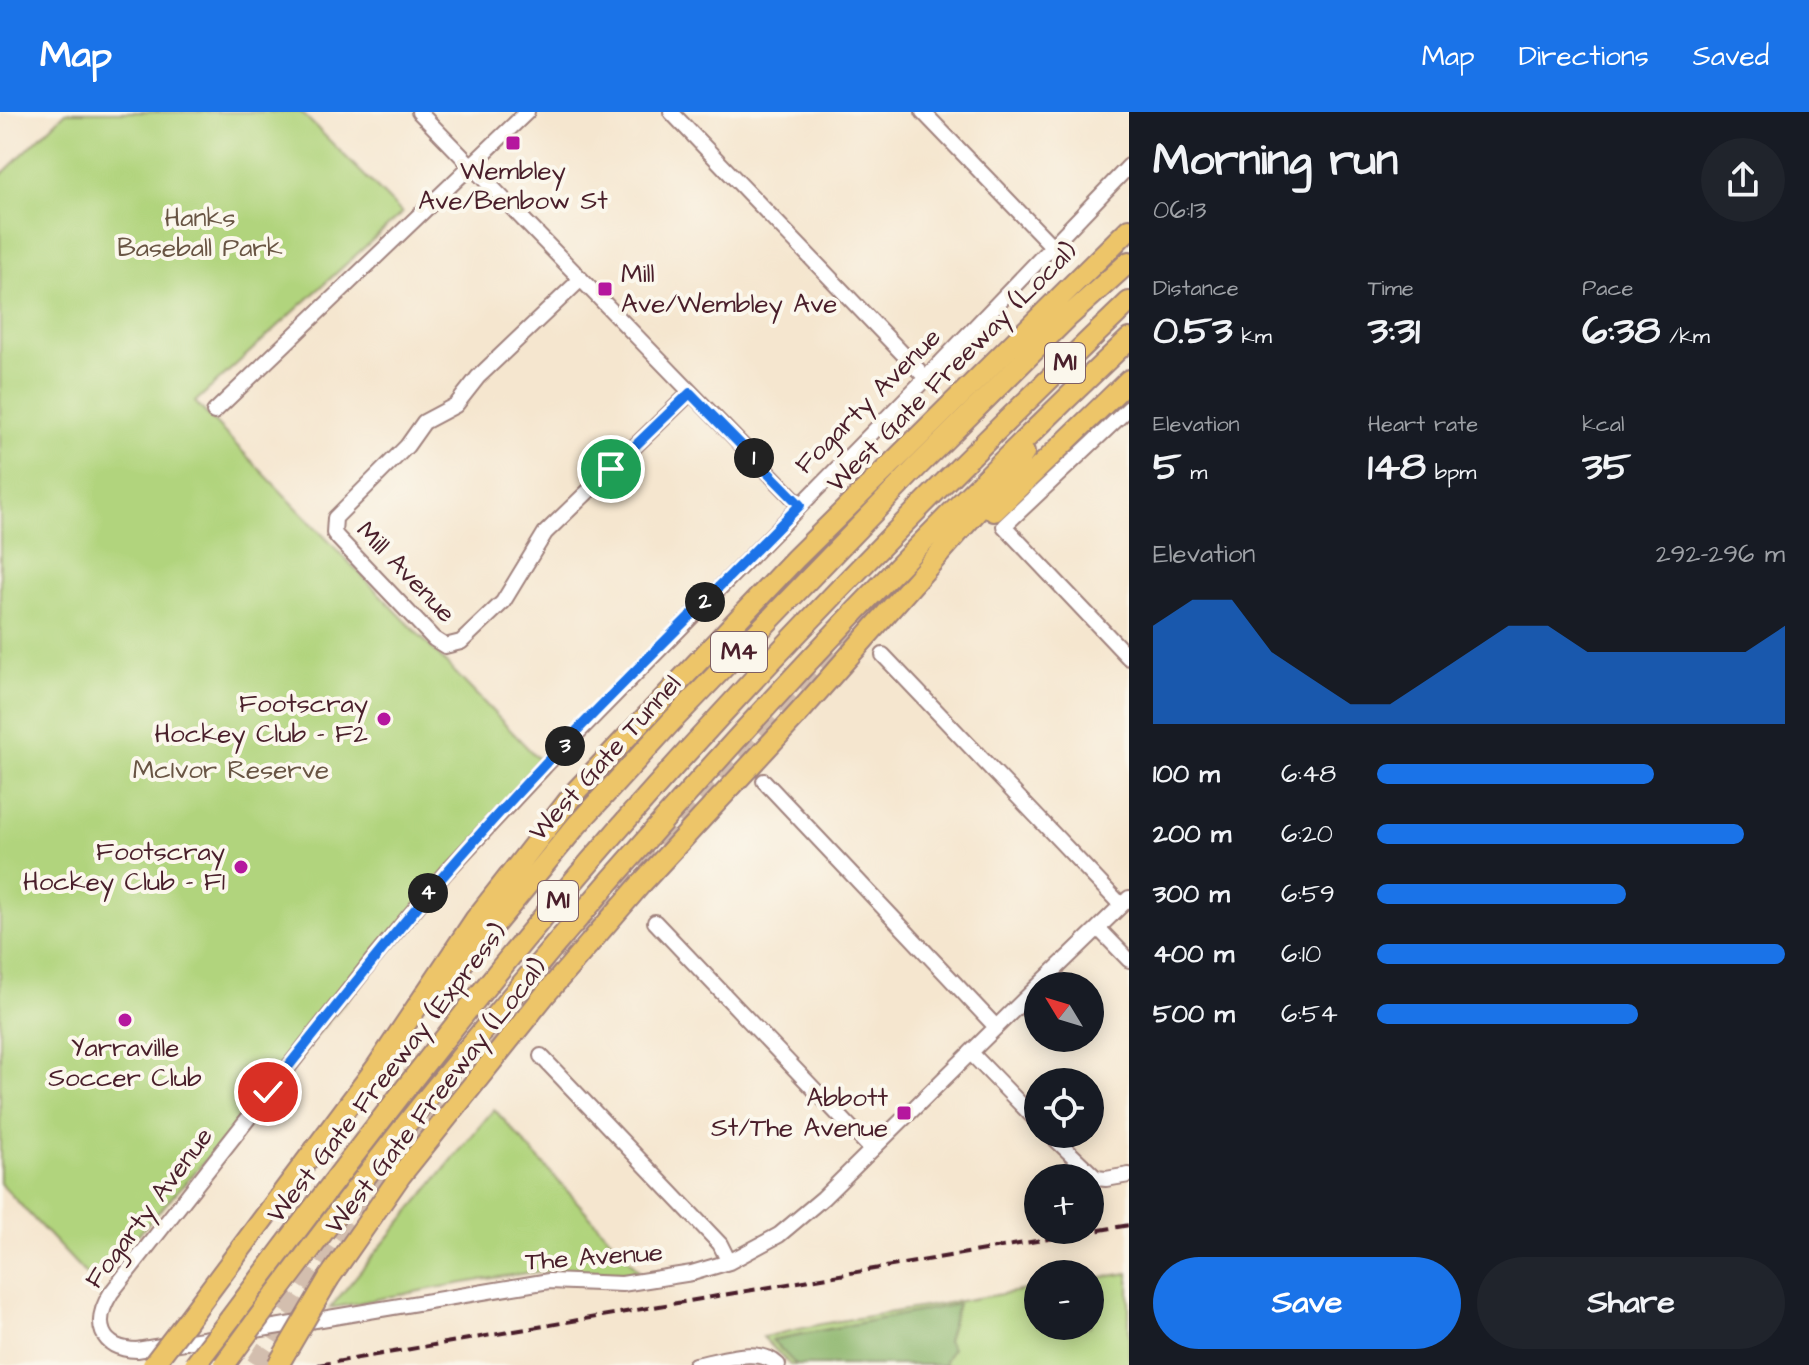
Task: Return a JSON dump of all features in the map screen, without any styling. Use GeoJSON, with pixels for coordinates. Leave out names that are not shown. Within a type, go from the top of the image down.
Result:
{"type":"FeatureCollection","features":[{"type":"Feature","properties":{"kind":"highway","name":"West Gate Freeway (Local)"},"geometry":{"type":"LineString","coordinates":[[153,1365],[376,1068],[475,920],[576,791],[795,559],[1129,229]]}},
{"type":"Feature","properties":{"kind":"highway","name":"West Gate Tunnel"},"geometry":{"type":"LineString","coordinates":[[376,1068],[576,826],[671,722],[917,467],[1069,316],[1129,262]]}},
{"type":"Feature","properties":{"kind":"highway","name":"West Gate Freeway (Express)"},"geometry":{"type":"LineString","coordinates":[[195,1365],[320,1197],[502,967],[692,747],[917,508],[1129,302]]}},
{"type":"Feature","properties":{"kind":"highway","name":"M1"},"geometry":{"type":"LineString","coordinates":[[1063,402],[1129,339]]}},
{"type":"Feature","properties":{"kind":"highway","name":"M1"},"geometry":{"type":"LineString","coordinates":[[797,715],[957,547],[1129,380]]}},
{"type":"Feature","properties":{"kind":"highway","name":"West Gate Freeway (Local)"},"geometry":{"type":"LineString","coordinates":[[278,1365],[329,1278],[400,1176],[544,996],[1001,484],[1063,402]]}},
{"type":"Feature","properties":{"kind":"highway","name":"West Gate Freeway (Express)"},"geometry":{"type":"LineString","coordinates":[[224,1365],[426,1099],[630,858],[947,515],[1063,402]]}},
{"type":"Feature","properties":{"kind":"street"},"geometry":{"type":"LineString","coordinates":[[419,112],[800,505]]}},
{"type":"Feature","properties":{"kind":"street"},"geometry":{"type":"LineString","coordinates":[[214,412],[527,112]]}},
{"type":"Feature","properties":{"kind":"street"},"geometry":{"type":"LineString","coordinates":[[671,112],[926,378]]}},
{"type":"Feature","properties":{"kind":"street"},"geometry":{"type":"LineString","coordinates":[[923,112],[1052,246]]}},
{"type":"Feature","properties":{"kind":"street","name":"Fogarty Avenue"},"geometry":{"type":"LineString","coordinates":[[103,1334],[100,1320],[102,1306],[111,1293],[374,958],[446,872],[520,792],[1129,166]]}},
{"type":"Feature","properties":{"kind":"street","name":"Mill Avenue"},"geometry":{"type":"LineString","coordinates":[[580,280],[470,385],[456,405],[424,422],[407,446],[335,518],[334,533],[338,538],[434,639],[445,646],[461,642],[503,602],[545,533],[690,393]]}},
{"type":"Feature","properties":{"kind":"street"},"geometry":{"type":"LineString","coordinates":[[1129,408],[1004,526],[1129,658]]}},
{"type":"Feature","properties":{"kind":"street"},"geometry":{"type":"LineString","coordinates":[[883,655],[1125,902]]}},
{"type":"Feature","properties":{"kind":"street"},"geometry":{"type":"LineString","coordinates":[[764,781],[996,1027]]}},
{"type":"Feature","properties":{"kind":"street","name":"The Avenue"},"geometry":{"type":"LineString","coordinates":[[1052,972],[1125,902]]}},
{"type":"Feature","properties":{"kind":"street"},"geometry":{"type":"LineString","coordinates":[[655,922],[872,1150]]}},
{"type":"Feature","properties":{"kind":"street"},"geometry":{"type":"LineString","coordinates":[[1098,928],[1129,960]]}},
{"type":"Feature","properties":{"kind":"street","name":"The Avenue"},"geometry":{"type":"LineString","coordinates":[[103,1334],[112,1345],[124,1350],[137,1350],[549,1281],[622,1284],[692,1273],[729,1262],[779,1235],[823,1198],[1024,1000]]}},
{"type":"Feature","properties":{"kind":"street"},"geometry":{"type":"LineString","coordinates":[[971,1053],[1024,1108]]}},
{"type":"Feature","properties":{"kind":"street"},"geometry":{"type":"LineString","coordinates":[[541,1056],[720,1244],[729,1262]]}},
{"type":"Feature","properties":{"kind":"street"},"geometry":{"type":"LineString","coordinates":[[1064,1148],[1096,1178],[1129,1175]]}},
{"type":"Feature","properties":{"kind":"street"},"geometry":{"type":"LineString","coordinates":[[695,1365],[762,1355],[778,1365]]}},
{"type":"Feature","properties":{"kind":"green space","name":"McIvor Reserve"},"geometry":{"type":"Polygon","coordinates":[[[66,112],[301,112],[402,213],[195,402],[545,766],[268,1092],[94,1283],[0,1183],[0,176],[66,112]]]}},
{"type":"Feature","properties":{"kind":"green space"},"geometry":{"type":"Polygon","coordinates":[[[494,1109],[639,1271],[536,1272],[330,1308],[494,1109]]]}},
{"type":"Feature","properties":{"kind":"green space"},"geometry":{"type":"Polygon","coordinates":[[[1129,1273],[1129,1365],[790,1365],[763,1337],[822,1324],[1024,1290],[1024,1340],[1104,1340],[1104,1277],[1129,1273]]]}},
{"type":"Feature","properties":{"kind":"green space"},"geometry":{"type":"Polygon","coordinates":[[[958,1304],[947,1341],[952,1348],[946,1365],[796,1365],[772,1340],[958,1304]]]}},
{"type":"Feature","properties":{"kind":"tunnel"},"geometry":{"type":"LineString","coordinates":[[256,1365],[333,1246],[548,967],[713,781],[916,562]]}},
{"type":"Feature","properties":{"kind":"railway"},"geometry":{"type":"LineString","coordinates":[[318,1365],[1129,1225]]}},
{"type":"Feature","properties":{"kind":"place","name":"Wembley Ave/Benbow St"},"geometry":{"type":"Point","coordinates":[513,143]}},
{"type":"Feature","properties":{"kind":"place","name":"Mill Ave/Wembley Ave"},"geometry":{"type":"Point","coordinates":[605,289]}},
{"type":"Feature","properties":{"kind":"place","name":"Footscray Hockey Club - F2"},"geometry":{"type":"Point","coordinates":[384,719]}},
{"type":"Feature","properties":{"kind":"place","name":"Footscray Hockey Club - F1"},"geometry":{"type":"Point","coordinates":[241,867]}},
{"type":"Feature","properties":{"kind":"place","name":"Yarraville Soccer Club"},"geometry":{"type":"Point","coordinates":[125,1020]}},
{"type":"Feature","properties":{"kind":"place","name":"Abbott St/The Avenue"},"geometry":{"type":"Point","coordinates":[904,1113]}},
{"type":"Feature","properties":{"kind":"route"},"geometry":{"type":"LineString","coordinates":[[268,1092],[446,872],[800,505],[690,393],[611,469]]}},
{"type":"Feature","properties":{"kind":"park label","name":"Hanks Baseball Park"},"geometry":{"type":"Point","coordinates":[200,233]}}]}
